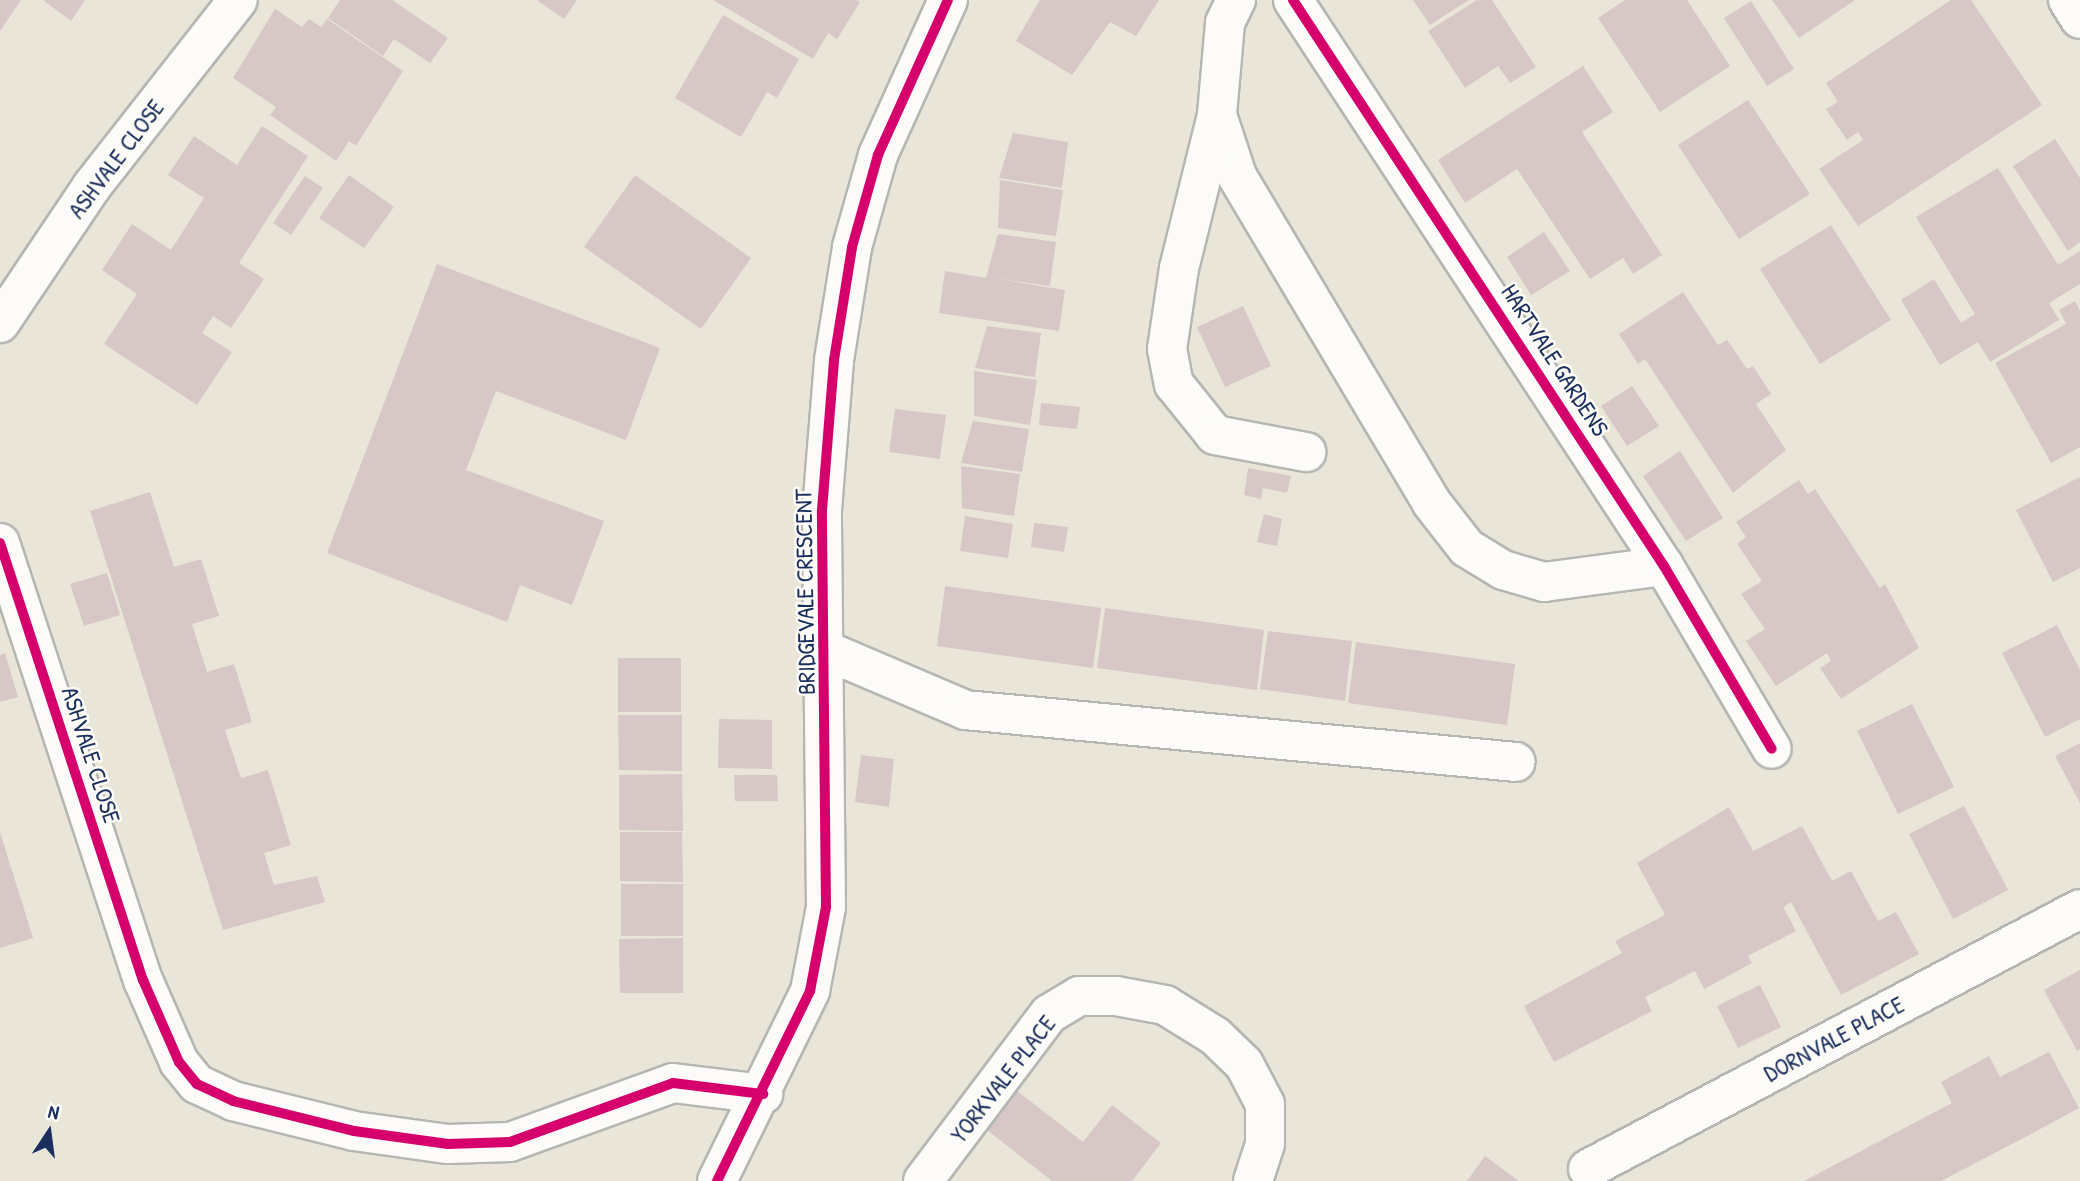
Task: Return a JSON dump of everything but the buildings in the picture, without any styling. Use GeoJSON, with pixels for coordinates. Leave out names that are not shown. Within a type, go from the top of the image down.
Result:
{"type":"FeatureCollection","features":[{"type":"Feature","properties":{"kind":"street","name":"ASHVALE CLOSE"},"geometry":{"type":"LineString","coordinates":[[0,323],[92,186],[238,0]]}},
{"type":"Feature","properties":{"kind":"street","name":"BRIDGEVALE CRESCENT"},"geometry":{"type":"LineString","coordinates":[[717,1181],[763,1094],[810,991],[826,907],[827,651],[822,510],[834,360],[852,247],[878,155],[948,0]]}},
{"type":"Feature","properties":{"kind":"street"},"geometry":{"type":"LineString","coordinates":[[1236,0],[1225,23],[1217,115],[1179,268],[1167,349],[1174,384],[1215,435],[1306,452]]}},
{"type":"Feature","properties":{"kind":"street","name":"HARTVALE GARDENS"},"geometry":{"type":"LineString","coordinates":[[1293,0],[1664,566],[1772,749]]}},
{"type":"Feature","properties":{"kind":"street"},"geometry":{"type":"LineString","coordinates":[[2068,0],[2080,19]]}},
{"type":"Feature","properties":{"kind":"street"},"geometry":{"type":"LineString","coordinates":[[1217,115],[1237,176],[1431,502],[1467,548],[1503,570],[1544,582],[1664,566]]}},
{"type":"Feature","properties":{"kind":"street","name":"ASHVALE CLOSE"},"geometry":{"type":"LineString","coordinates":[[0,543],[142,980],[179,1062],[197,1084],[233,1101],[354,1131],[448,1144],[510,1142],[673,1083],[763,1094]]}},
{"type":"Feature","properties":{"kind":"street"},"geometry":{"type":"LineString","coordinates":[[827,651],[965,710],[1516,762]]}},
{"type":"Feature","properties":{"kind":"street","name":"DORNVALE PLACE"},"geometry":{"type":"LineString","coordinates":[[1588,1169],[2080,909]]}},
{"type":"Feature","properties":{"kind":"street","name":"YORKVALE PLACE"},"geometry":{"type":"LineString","coordinates":[[923,1181],[1049,1014],[1079,996],[1103,996],[1165,1006],[1215,1036],[1244,1064],[1265,1104],[1265,1144],[1253,1181]]}},
{"type":"Feature","properties":{"kind":"cycle path"},"geometry":{"type":"LineString","coordinates":[[717,1181],[810,991],[826,907],[822,510],[834,360],[852,247],[878,155],[948,0]]}},
{"type":"Feature","properties":{"kind":"cycle path"},"geometry":{"type":"LineString","coordinates":[[1293,0],[1664,566],[1772,749]]}},
{"type":"Feature","properties":{"kind":"cycle path"},"geometry":{"type":"LineString","coordinates":[[0,543],[143,980],[179,1062],[197,1084],[233,1101],[354,1131],[448,1144],[510,1142],[673,1083],[763,1094]]}}]}
